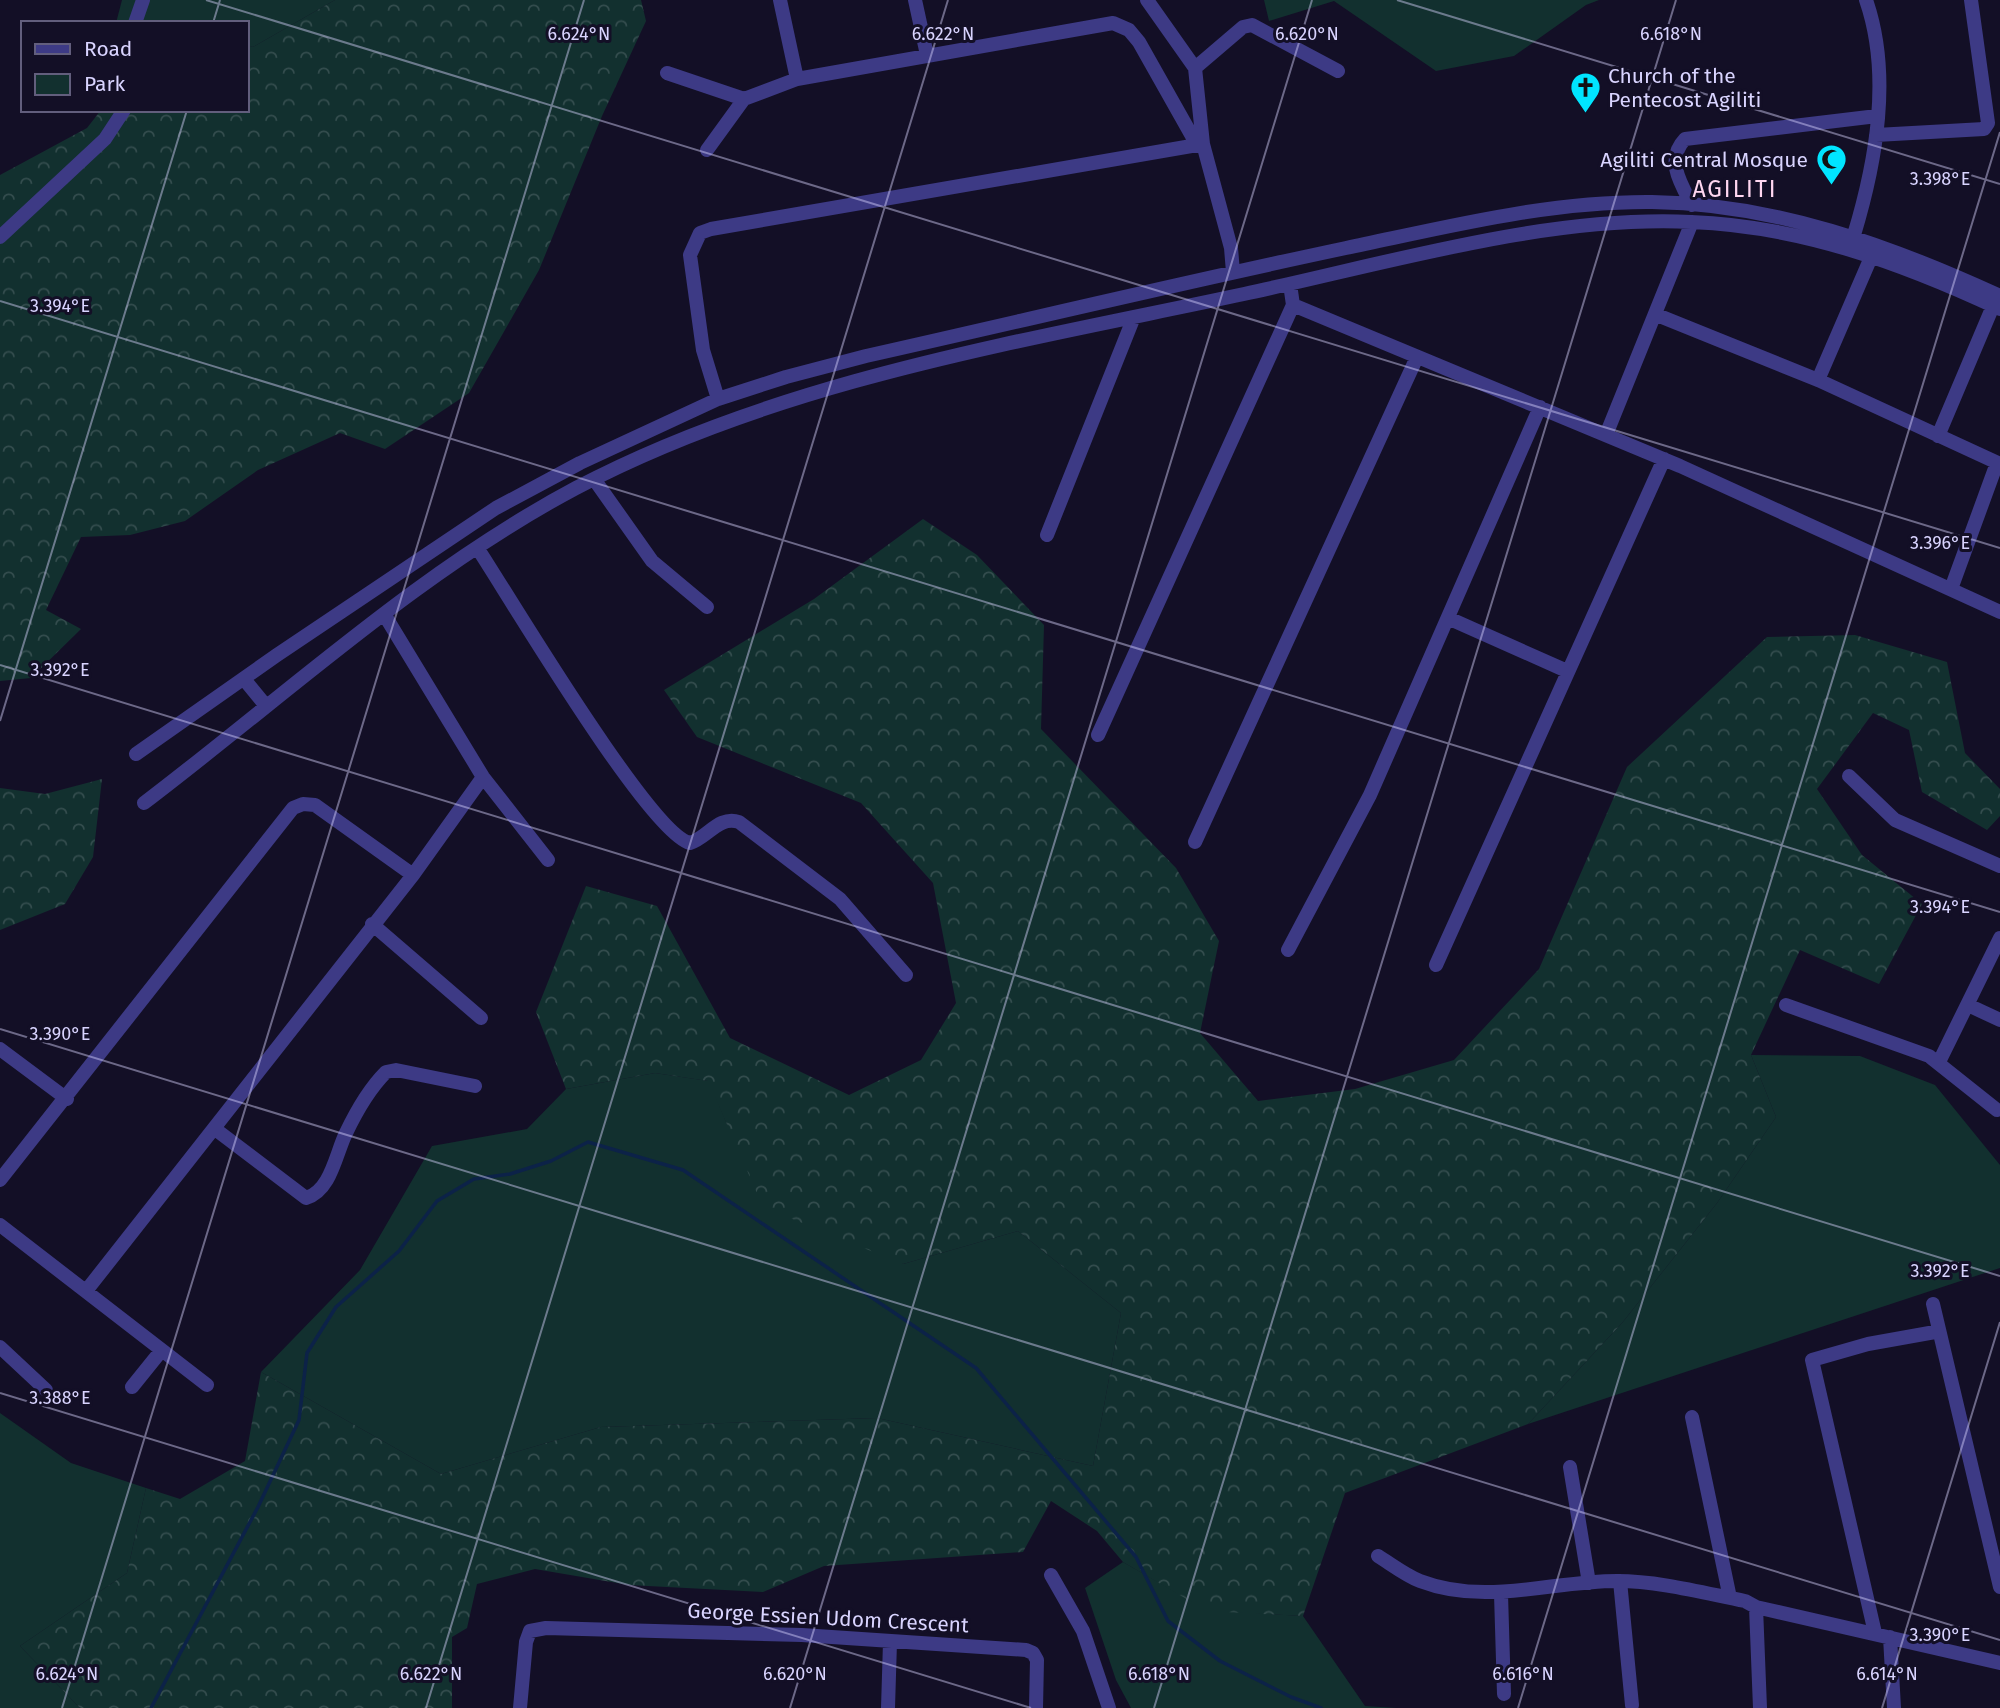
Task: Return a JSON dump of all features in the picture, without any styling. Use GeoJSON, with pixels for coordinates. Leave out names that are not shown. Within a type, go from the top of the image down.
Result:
{"type":"FeatureCollection","features":[{"type":"Feature","properties":{"kind":"street"},"geometry":{"type":"LineString","coordinates":[[136,21],[143,0]]}},
{"type":"Feature","properties":{"kind":"street"},"geometry":{"type":"LineString","coordinates":[[780,0],[797,79]]}},
{"type":"Feature","properties":{"kind":"street"},"geometry":{"type":"LineString","coordinates":[[915,0],[927,54]]}},
{"type":"Feature","properties":{"kind":"street"},"geometry":{"type":"LineString","coordinates":[[1147,0],[1195,68],[1203,144],[1231,248],[1233,272]]}},
{"type":"Feature","properties":{"kind":"street"},"geometry":{"type":"LineString","coordinates":[[1853,235],[1870,181],[1876,135],[1878,67],[1871,16],[1866,0]]}},
{"type":"Feature","properties":{"kind":"street"},"geometry":{"type":"LineString","coordinates":[[1876,135],[1984,129],[1988,123],[1971,0]]}},
{"type":"Feature","properties":{"kind":"street"},"geometry":{"type":"LineString","coordinates":[[708,150],[744,99],[797,79],[1101,23],[1122,25],[1139,42],[1192,136],[1203,144]]}},
{"type":"Feature","properties":{"kind":"street"},"geometry":{"type":"LineString","coordinates":[[1195,68],[1242,27],[1252,25],[1338,71]]}},
{"type":"Feature","properties":{"kind":"street"},"geometry":{"type":"LineString","coordinates":[[667,74],[744,99]]}},
{"type":"Feature","properties":{"kind":"street"},"geometry":{"type":"LineString","coordinates":[[0,237],[106,139],[123,112]]}},
{"type":"Feature","properties":{"kind":"street"},"geometry":{"type":"LineString","coordinates":[[1692,205],[1674,162],[1677,149],[1685,139],[1877,116]]}},
{"type":"Feature","properties":{"kind":"street"},"geometry":{"type":"LineString","coordinates":[[718,400],[703,350],[690,255],[700,233],[1203,144]]}},
{"type":"Feature","properties":{"kind":"street"},"geometry":{"type":"LineString","coordinates":[[136,754],[496,508],[580,463],[718,400],[786,377],[853,360],[1233,272],[1556,207],[1648,202],[1772,216],[1853,235],[1979,286],[2000,288]]}},
{"type":"Feature","properties":{"kind":"street"},"geometry":{"type":"LineString","coordinates":[[144,803],[384,614],[478,549],[594,479],[735,417],[773,406],[927,365],[1173,308],[1527,233],[1613,222],[1747,225],[1872,255],[1998,304]]}},
{"type":"Feature","properties":{"kind":"street"},"geometry":{"type":"LineString","coordinates":[[1606,435],[1657,315],[1692,222]]}},
{"type":"Feature","properties":{"kind":"street"},"geometry":{"type":"LineString","coordinates":[[1818,380],[1872,255]]}},
{"type":"Feature","properties":{"kind":"street"},"geometry":{"type":"LineString","coordinates":[[1098,735],[1293,305],[1290,284]]}},
{"type":"Feature","properties":{"kind":"street"},"geometry":{"type":"LineString","coordinates":[[1979,286],[1998,304]]}},
{"type":"Feature","properties":{"kind":"street"},"geometry":{"type":"LineString","coordinates":[[1169,287],[1173,308]]}},
{"type":"Feature","properties":{"kind":"street"},"geometry":{"type":"LineString","coordinates":[[1938,436],[1998,304]]}},
{"type":"Feature","properties":{"kind":"street"},"geometry":{"type":"LineString","coordinates":[[1293,305],[1664,459],[2000,612]]}},
{"type":"Feature","properties":{"kind":"street"},"geometry":{"type":"LineString","coordinates":[[1657,315],[1818,380],[1998,464],[1951,589]]}},
{"type":"Feature","properties":{"kind":"street"},"geometry":{"type":"LineString","coordinates":[[1047,535],[1134,317]]}},
{"type":"Feature","properties":{"kind":"street"},"geometry":{"type":"LineString","coordinates":[[1195,842],[1418,356]]}},
{"type":"Feature","properties":{"kind":"street"},"geometry":{"type":"LineString","coordinates":[[1288,950],[1370,795],[1540,407]]}},
{"type":"Feature","properties":{"kind":"street"},"geometry":{"type":"LineString","coordinates":[[1436,965],[1664,459]]}},
{"type":"Feature","properties":{"kind":"street"},"geometry":{"type":"LineString","coordinates":[[594,479],[652,561],[707,607]]}},
{"type":"Feature","properties":{"kind":"street"},"geometry":{"type":"LineString","coordinates":[[478,549],[637,794],[675,836],[690,843],[723,822],[732,819],[739,821],[840,899],[906,975]]}},
{"type":"Feature","properties":{"kind":"street"},"geometry":{"type":"LineString","coordinates":[[384,614],[483,777],[548,860]]}},
{"type":"Feature","properties":{"kind":"street"},"geometry":{"type":"LineString","coordinates":[[1448,618],[1567,671]]}},
{"type":"Feature","properties":{"kind":"street"},"geometry":{"type":"LineString","coordinates":[[244,679],[266,706]]}},
{"type":"Feature","properties":{"kind":"street"},"geometry":{"type":"LineString","coordinates":[[1849,776],[1895,820],[2000,866]]}},
{"type":"Feature","properties":{"kind":"street"},"geometry":{"type":"LineString","coordinates":[[86,1291],[413,875],[483,777]]}},
{"type":"Feature","properties":{"kind":"street"},"geometry":{"type":"LineString","coordinates":[[0,1180],[67,1099],[293,808],[303,804],[315,805],[413,875]]}},
{"type":"Feature","properties":{"kind":"street"},"geometry":{"type":"LineString","coordinates":[[372,924],[481,1018]]}},
{"type":"Feature","properties":{"kind":"street"},"geometry":{"type":"LineString","coordinates":[[1939,1062],[2000,938]]}},
{"type":"Feature","properties":{"kind":"street"},"geometry":{"type":"LineString","coordinates":[[1786,1005],[1939,1062],[1997,1110]]}},
{"type":"Feature","properties":{"kind":"street"},"geometry":{"type":"LineString","coordinates":[[1968,1005],[2000,1020]]}},
{"type":"Feature","properties":{"kind":"street"},"geometry":{"type":"LineString","coordinates":[[0,1049],[67,1099]]}},
{"type":"Feature","properties":{"kind":"street"},"geometry":{"type":"LineString","coordinates":[[215,1129],[306,1198],[313,1196],[324,1182],[345,1134],[386,1072],[396,1070],[475,1086]]}},
{"type":"Feature","properties":{"kind":"street"},"geometry":{"type":"LineString","coordinates":[[0,1225],[207,1385]]}},
{"type":"Feature","properties":{"kind":"street"},"geometry":{"type":"LineString","coordinates":[[1933,1304],[2000,1587]]}},
{"type":"Feature","properties":{"kind":"street"},"geometry":{"type":"LineString","coordinates":[[1875,1633],[1812,1360],[1868,1344],[1935,1332]]}},
{"type":"Feature","properties":{"kind":"street"},"geometry":{"type":"LineString","coordinates":[[0,1347],[46,1390]]}},
{"type":"Feature","properties":{"kind":"street"},"geometry":{"type":"LineString","coordinates":[[132,1387],[161,1351]]}},
{"type":"Feature","properties":{"kind":"street"},"geometry":{"type":"LineString","coordinates":[[1692,1417],[1730,1598]]}},
{"type":"Feature","properties":{"kind":"street"},"geometry":{"type":"LineString","coordinates":[[1570,1467],[1589,1583]]}},
{"type":"Feature","properties":{"kind":"street"},"geometry":{"type":"LineString","coordinates":[[1378,1556],[1420,1581],[1501,1594],[1620,1581],[1730,1598],[1756,1607],[2000,1664]]}},
{"type":"Feature","properties":{"kind":"street"},"geometry":{"type":"LineString","coordinates":[[1051,1575],[1083,1630],[1109,1708]]}},
{"type":"Feature","properties":{"kind":"street"},"geometry":{"type":"LineString","coordinates":[[1620,1581],[1632,1704]]}},
{"type":"Feature","properties":{"kind":"street"},"geometry":{"type":"LineString","coordinates":[[1501,1594],[1504,1694]]}},
{"type":"Feature","properties":{"kind":"street"},"geometry":{"type":"LineString","coordinates":[[1756,1607],[1760,1708]]}},
{"type":"Feature","properties":{"kind":"street","name":"George Essien Udom Crescent"},"geometry":{"type":"LineString","coordinates":[[520,1708],[525,1652],[530,1630],[564,1629],[802,1635],[1007,1648],[1033,1653],[1037,1660],[1036,1708]]}},
{"type":"Feature","properties":{"kind":"street"},"geometry":{"type":"LineString","coordinates":[[1890,1637],[1894,1708]]}},
{"type":"Feature","properties":{"kind":"street"},"geometry":{"type":"LineString","coordinates":[[888,1708],[890,1642]]}},
{"type":"Feature","properties":{"kind":"green space"},"geometry":{"type":"Polygon","coordinates":[[[122,0],[335,0],[253,47],[248,45],[248,21],[117,21],[122,0]]]}},
{"type":"Feature","properties":{"kind":"green space"},"geometry":{"type":"Polygon","coordinates":[[[335,0],[641,0],[646,21],[602,116],[539,270],[469,393],[385,449],[340,433],[258,470],[185,521],[130,535],[81,537],[46,610],[81,629],[31,678],[0,681],[0,175],[87,128],[99,112],[248,112],[248,45],[253,47],[335,0]]]}},
{"type":"Feature","properties":{"kind":"green space"},"geometry":{"type":"Polygon","coordinates":[[[1264,0],[1599,0],[1586,5],[1514,56],[1436,71],[1334,1],[1269,21],[1264,0]]]}},
{"type":"Feature","properties":{"kind":"green space"},"geometry":{"type":"Polygon","coordinates":[[[923,519],[977,555],[1044,625],[1041,729],[1176,868],[1219,941],[1200,1033],[1258,1101],[1355,1089],[1454,1060],[1539,969],[1627,767],[1767,637],[1855,635],[1947,662],[1965,753],[2000,789],[2000,816],[1987,830],[1922,792],[1909,730],[1873,713],[1817,789],[1862,855],[1922,904],[1879,984],[1800,950],[1751,1055],[1776,1117],[1717,1203],[1622,1323],[1528,1424],[1345,1493],[1303,1616],[1207,1611],[1123,1562],[1097,1531],[1051,1501],[1023,1552],[824,1566],[763,1592],[629,1585],[535,1569],[477,1584],[467,1628],[452,1637],[452,1708],[80,1708],[20,1646],[127,1573],[146,1488],[180,1499],[245,1461],[261,1372],[441,1474],[601,1427],[877,1418],[1093,1466],[1121,1313],[1018,1231],[903,1264],[763,1207],[708,1081],[655,1073],[566,1089],[536,1012],[586,886],[657,906],[730,1038],[849,1095],[921,1060],[956,1003],[933,883],[861,803],[697,737],[664,690],[814,599],[923,519]]]}},
{"type":"Feature","properties":{"kind":"green space"},"geometry":{"type":"Polygon","coordinates":[[[102,779],[93,857],[65,904],[0,930],[0,788],[45,794],[102,779]]]}},
{"type":"Feature","properties":{"kind":"green space"},"geometry":{"type":"Polygon","coordinates":[[[1751,1055],[1860,1056],[1935,1085],[2000,1165],[2000,1268],[1528,1424],[1622,1323],[1717,1203],[1776,1117],[1751,1055]]]}},
{"type":"Feature","properties":{"kind":"green space"},"geometry":{"type":"Polygon","coordinates":[[[655,1073],[709,1081],[727,1124],[903,1264],[1018,1231],[1121,1313],[1093,1466],[877,1418],[601,1427],[441,1474],[261,1372],[360,1270],[432,1146],[527,1129],[566,1089],[655,1073]]]}},
{"type":"Feature","properties":{"kind":"green space"},"geometry":{"type":"Polygon","coordinates":[[[0,1413],[71,1463],[146,1488],[127,1573],[20,1646],[80,1708],[0,1708],[0,1413]]]}},
{"type":"Feature","properties":{"kind":"green space"},"geometry":{"type":"Polygon","coordinates":[[[1123,1562],[1207,1610],[1303,1616],[1365,1706],[1397,1708],[1131,1708],[1116,1680],[1085,1588],[1123,1562]]]}},
{"type":"Feature","properties":{"kind":"waterway"},"geometry":{"type":"LineString","coordinates":[[151,1708],[258,1507],[299,1420],[307,1353],[336,1307],[399,1251],[437,1201],[474,1179],[510,1174],[551,1161],[588,1142],[683,1170],[976,1368],[1136,1557],[1168,1621],[1220,1661],[1291,1697],[1321,1708]]}},
{"type":"Feature","properties":{"kind":"place","name":"Church of the Pentecost Agiliti"},"geometry":{"type":"Point","coordinates":[1585,115]}},
{"type":"Feature","properties":{"kind":"place","name":"Agiliti Central Mosque"},"geometry":{"type":"Point","coordinates":[1831,187]}},
{"type":"Feature","properties":{"kind":"district","name":"AGILITI"},"geometry":{"type":"Point","coordinates":[1735,189]}}]}
